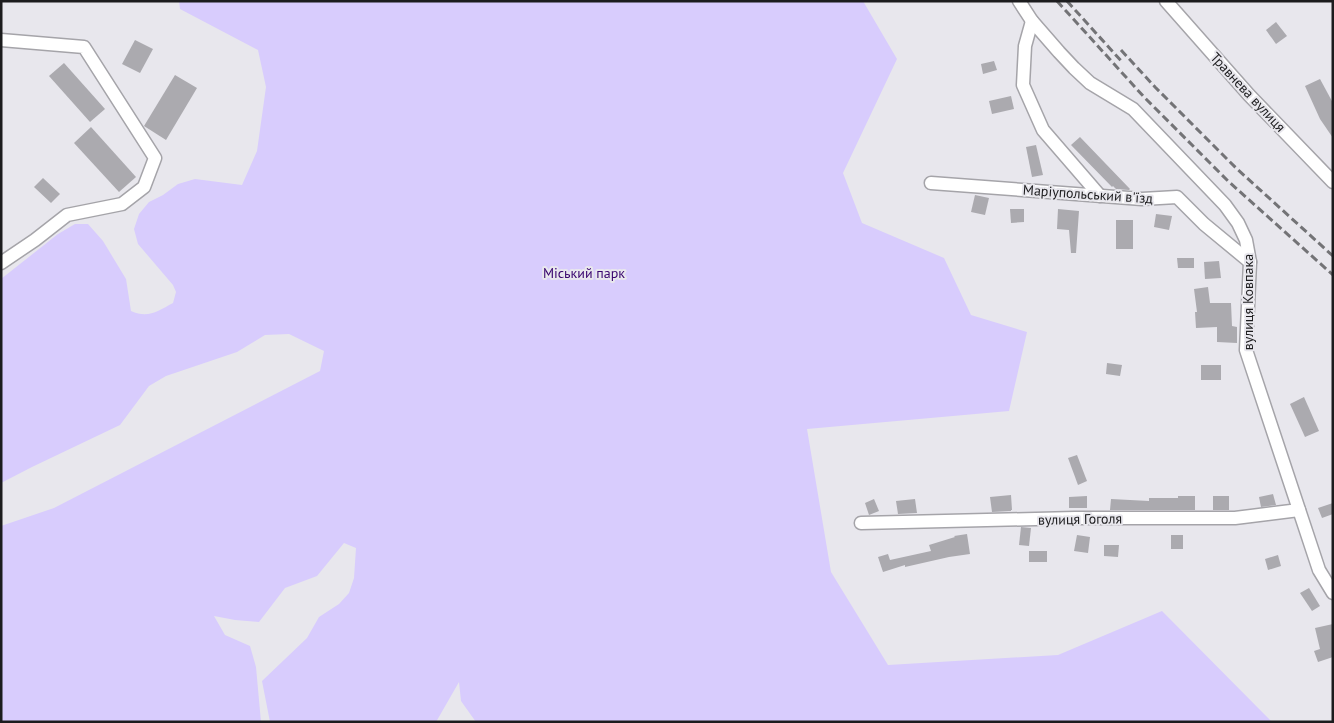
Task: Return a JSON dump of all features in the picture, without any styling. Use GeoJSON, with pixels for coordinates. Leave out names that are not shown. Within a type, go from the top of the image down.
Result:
{"type":"FeatureCollection","features":[{"type":"Feature","properties":{"kind":"street","name":"вулиця Ковпака"},"geometry":{"type":"LineString","coordinates":[[1019,1],[1032,21],[1059,52],[1090,83],[1133,109],[1225,205],[1238,223],[1246,240],[1250,262],[1246,350],[1319,570],[1333,593]]}},
{"type":"Feature","properties":{"kind":"street","name":"Травнева вулиця"},"geometry":{"type":"LineString","coordinates":[[1166,1],[1249,95],[1333,182]]}},
{"type":"Feature","properties":{"kind":"street"},"geometry":{"type":"LineString","coordinates":[[1032,21],[1025,46],[1023,85],[1043,130],[1100,196]]}},
{"type":"Feature","properties":{"kind":"street"},"geometry":{"type":"LineString","coordinates":[[1,40],[84,47],[155,158],[144,187],[122,204],[67,215],[1,263]]}},
{"type":"Feature","properties":{"kind":"street","name":"Маріупольський в'їзд"},"geometry":{"type":"LineString","coordinates":[[931,183],[1142,199],[1177,197],[1204,224],[1250,262]]}},
{"type":"Feature","properties":{"kind":"street","name":"вулиця Гоголя"},"geometry":{"type":"LineString","coordinates":[[861,524],[1075,518],[1235,518],[1299,510]]}},
{"type":"Feature","properties":{"kind":"green space","name":"Міський парк"},"geometry":{"type":"Polygon","coordinates":[[[179,1],[863,1],[897,59],[843,173],[862,223],[944,258],[971,315],[1027,332],[1009,411],[807,429],[831,572],[888,665],[1058,655],[1162,611],[1272,722],[476,722],[461,701],[459,682],[436,722],[270,722],[262,681],[307,638],[319,617],[339,604],[349,593],[354,578],[356,548],[344,543],[317,576],[285,588],[259,622],[214,616],[225,635],[250,646],[256,667],[261,722],[1,722],[1,526],[54,508],[320,371],[324,351],[289,334],[265,335],[237,352],[166,376],[149,386],[120,425],[1,483],[1,279],[58,234],[75,224],[88,224],[103,241],[126,279],[131,311],[148,314],[162,309],[173,303],[176,292],[173,285],[138,244],[134,229],[139,214],[149,202],[178,184],[195,179],[242,185],[257,151],[266,87],[258,50],[180,9],[179,1]]]}},
{"type":"Feature","properties":{"kind":"building"},"geometry":{"type":"Polygon","coordinates":[[[1276,22],[1287,36],[1276,44],[1266,30],[1276,22]]]}},
{"type":"Feature","properties":{"kind":"building"},"geometry":{"type":"Polygon","coordinates":[[[135,40],[153,49],[140,73],[122,64],[135,40]]]}},
{"type":"Feature","properties":{"kind":"building"},"geometry":{"type":"Polygon","coordinates":[[[994,61],[997,70],[983,74],[981,64],[994,61]]]}},
{"type":"Feature","properties":{"kind":"building"},"geometry":{"type":"Polygon","coordinates":[[[64,63],[105,109],[90,122],[49,76],[64,63]]]}},
{"type":"Feature","properties":{"kind":"building"},"geometry":{"type":"Polygon","coordinates":[[[175,75],[197,88],[166,140],[144,126],[175,75]]]}},
{"type":"Feature","properties":{"kind":"building"},"geometry":{"type":"Polygon","coordinates":[[[1320,79],[1333,103],[1333,138],[1320,119],[1305,86],[1320,79]]]}},
{"type":"Feature","properties":{"kind":"building"},"geometry":{"type":"Polygon","coordinates":[[[1011,96],[1014,109],[992,114],[989,101],[1011,96]]]}},
{"type":"Feature","properties":{"kind":"building"},"geometry":{"type":"Polygon","coordinates":[[[91,127],[136,177],[119,192],[74,143],[91,127]]]}},
{"type":"Feature","properties":{"kind":"building"},"geometry":{"type":"Polygon","coordinates":[[[1080,137],[1129,190],[1112,187],[1071,145],[1080,137]]]}},
{"type":"Feature","properties":{"kind":"building"},"geometry":{"type":"Polygon","coordinates":[[[1036,145],[1043,175],[1032,177],[1026,147],[1036,145]]]}},
{"type":"Feature","properties":{"kind":"building"},"geometry":{"type":"Polygon","coordinates":[[[43,178],[60,194],[51,203],[34,187],[43,178]]]}},
{"type":"Feature","properties":{"kind":"building"},"geometry":{"type":"Polygon","coordinates":[[[975,195],[989,198],[985,215],[971,212],[975,195]]]}},
{"type":"Feature","properties":{"kind":"building"},"geometry":{"type":"Polygon","coordinates":[[[1010,209],[1024,209],[1024,222],[1011,223],[1010,209]]]}},
{"type":"Feature","properties":{"kind":"building"},"geometry":{"type":"Polygon","coordinates":[[[1058,209],[1079,211],[1076,253],[1071,253],[1069,230],[1057,229],[1058,209]]]}},
{"type":"Feature","properties":{"kind":"building"},"geometry":{"type":"Polygon","coordinates":[[[1156,214],[1172,216],[1169,230],[1154,227],[1156,214]]]}},
{"type":"Feature","properties":{"kind":"building"},"geometry":{"type":"Polygon","coordinates":[[[1116,220],[1133,220],[1133,249],[1116,249],[1116,220]]]}},
{"type":"Feature","properties":{"kind":"building"},"geometry":{"type":"Polygon","coordinates":[[[1177,258],[1194,258],[1194,268],[1178,268],[1177,258]]]}},
{"type":"Feature","properties":{"kind":"building"},"geometry":{"type":"Polygon","coordinates":[[[1219,261],[1221,278],[1205,279],[1204,262],[1219,261]]]}},
{"type":"Feature","properties":{"kind":"building"},"geometry":{"type":"Polygon","coordinates":[[[1208,287],[1210,303],[1231,303],[1232,326],[1237,327],[1237,343],[1217,342],[1217,327],[1196,328],[1195,312],[1197,312],[1194,289],[1208,287]]]}},
{"type":"Feature","properties":{"kind":"building"},"geometry":{"type":"Polygon","coordinates":[[[1107,363],[1122,365],[1120,376],[1106,374],[1107,363]]]}},
{"type":"Feature","properties":{"kind":"building"},"geometry":{"type":"Polygon","coordinates":[[[1201,365],[1221,365],[1221,380],[1201,380],[1201,365]]]}},
{"type":"Feature","properties":{"kind":"building"},"geometry":{"type":"Polygon","coordinates":[[[1304,397],[1319,431],[1305,437],[1290,404],[1304,397]]]}},
{"type":"Feature","properties":{"kind":"building"},"geometry":{"type":"Polygon","coordinates":[[[1077,455],[1087,481],[1078,485],[1068,458],[1077,455]]]}},
{"type":"Feature","properties":{"kind":"building"},"geometry":{"type":"Polygon","coordinates":[[[1273,494],[1276,505],[1261,507],[1259,497],[1273,494]]]}},
{"type":"Feature","properties":{"kind":"building"},"geometry":{"type":"Polygon","coordinates":[[[1011,495],[1011,511],[992,512],[990,497],[1011,495]]]}},
{"type":"Feature","properties":{"kind":"building"},"geometry":{"type":"Polygon","coordinates":[[[1087,496],[1087,508],[1069,508],[1069,497],[1087,496]]]}},
{"type":"Feature","properties":{"kind":"building"},"geometry":{"type":"Polygon","coordinates":[[[1178,496],[1195,496],[1195,510],[1110,510],[1111,499],[1149,501],[1149,498],[1178,498],[1178,496]]]}},
{"type":"Feature","properties":{"kind":"building"},"geometry":{"type":"Polygon","coordinates":[[[1213,496],[1229,496],[1229,510],[1213,510],[1213,496]]]}},
{"type":"Feature","properties":{"kind":"building"},"geometry":{"type":"Polygon","coordinates":[[[874,499],[879,511],[869,515],[865,503],[874,499]]]}},
{"type":"Feature","properties":{"kind":"building"},"geometry":{"type":"Polygon","coordinates":[[[915,499],[917,513],[898,514],[896,501],[915,499]]]}},
{"type":"Feature","properties":{"kind":"building"},"geometry":{"type":"Polygon","coordinates":[[[1333,503],[1333,514],[1322,518],[1318,508],[1333,503]]]}},
{"type":"Feature","properties":{"kind":"building"},"geometry":{"type":"Polygon","coordinates":[[[1021,527],[1031,528],[1029,546],[1019,545],[1021,527]]]}},
{"type":"Feature","properties":{"kind":"building"},"geometry":{"type":"Polygon","coordinates":[[[967,534],[970,554],[905,567],[905,565],[883,572],[878,557],[888,554],[890,560],[931,551],[929,545],[954,536],[967,534]]]}},
{"type":"Feature","properties":{"kind":"building"},"geometry":{"type":"Polygon","coordinates":[[[1077,535],[1090,537],[1088,553],[1074,551],[1077,535]]]}},
{"type":"Feature","properties":{"kind":"building"},"geometry":{"type":"Polygon","coordinates":[[[1171,535],[1183,535],[1183,549],[1171,549],[1171,535]]]}},
{"type":"Feature","properties":{"kind":"building"},"geometry":{"type":"Polygon","coordinates":[[[1104,545],[1119,545],[1118,557],[1104,556],[1104,545]]]}},
{"type":"Feature","properties":{"kind":"building"},"geometry":{"type":"Polygon","coordinates":[[[1029,551],[1047,551],[1047,562],[1029,562],[1029,551]]]}},
{"type":"Feature","properties":{"kind":"building"},"geometry":{"type":"Polygon","coordinates":[[[1278,555],[1281,566],[1268,570],[1265,559],[1278,555]]]}},
{"type":"Feature","properties":{"kind":"building"},"geometry":{"type":"Polygon","coordinates":[[[1309,588],[1320,606],[1312,611],[1300,593],[1309,588]]]}},
{"type":"Feature","properties":{"kind":"building"},"geometry":{"type":"Polygon","coordinates":[[[1333,624],[1333,657],[1318,662],[1314,651],[1320,649],[1315,628],[1333,624]]]}},
{"type":"Feature","properties":{"kind":"railway"},"geometry":{"type":"LineString","coordinates":[[1057,1],[1144,97],[1228,181],[1333,275]]}},
{"type":"Feature","properties":{"kind":"railway"},"geometry":{"type":"LineString","coordinates":[[1067,1],[1123,63]]}},
{"type":"Feature","properties":{"kind":"railway"},"geometry":{"type":"LineString","coordinates":[[1121,50],[1236,168],[1333,256]]}}]}
